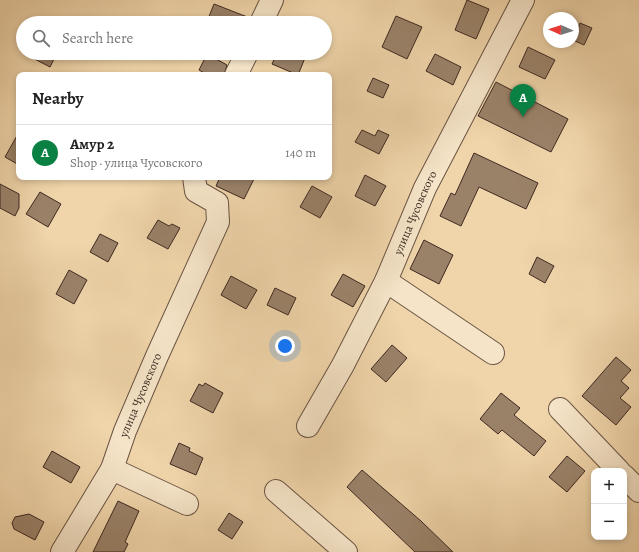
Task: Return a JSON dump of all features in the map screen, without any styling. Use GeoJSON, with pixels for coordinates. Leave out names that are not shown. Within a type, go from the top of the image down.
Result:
{"type":"FeatureCollection","features":[{"type":"Feature","properties":{"kind":"street"},"geometry":{"type":"LineString","coordinates":[[264,16],[272,0]]}},
{"type":"Feature","properties":{"kind":"street","name":"улица Чусовского"},"geometry":{"type":"LineString","coordinates":[[308,426],[343,365],[386,281],[425,188],[522,0]]}},
{"type":"Feature","properties":{"kind":"street"},"geometry":{"type":"LineString","coordinates":[[238,72],[244,60]]}},
{"type":"Feature","properties":{"kind":"street","name":"улица Чусовского"},"geometry":{"type":"LineString","coordinates":[[62,552],[112,468],[125,431],[157,356],[218,222],[217,203],[196,191],[194,180]]}},
{"type":"Feature","properties":{"kind":"street"},"geometry":{"type":"LineString","coordinates":[[386,281],[493,353]]}},
{"type":"Feature","properties":{"kind":"street"},"geometry":{"type":"LineString","coordinates":[[560,409],[616,468]]}},
{"type":"Feature","properties":{"kind":"street"},"geometry":{"type":"LineString","coordinates":[[112,468],[187,504]]}},
{"type":"Feature","properties":{"kind":"street"},"geometry":{"type":"LineString","coordinates":[[627,479],[639,491]]}},
{"type":"Feature","properties":{"kind":"street"},"geometry":{"type":"LineString","coordinates":[[276,491],[346,552]]}},
{"type":"Feature","properties":{"kind":"building"},"geometry":{"type":"Polygon","coordinates":[[[467,0],[489,9],[476,39],[455,30],[467,0]]]}},
{"type":"Feature","properties":{"kind":"building"},"geometry":{"type":"Polygon","coordinates":[[[214,4],[245,16],[209,16],[214,4]]]}},
{"type":"Feature","properties":{"kind":"building"},"geometry":{"type":"Polygon","coordinates":[[[396,16],[422,27],[407,59],[382,47],[396,16]]]}},
{"type":"Feature","properties":{"kind":"building"},"geometry":{"type":"Polygon","coordinates":[[[580,23],[592,28],[584,45],[579,43],[580,23]]]}},
{"type":"Feature","properties":{"kind":"building"},"geometry":{"type":"Polygon","coordinates":[[[528,47],[555,60],[545,79],[519,67],[528,47]]]}},
{"type":"Feature","properties":{"kind":"building"},"geometry":{"type":"Polygon","coordinates":[[[435,54],[461,67],[453,85],[426,71],[435,54]]]}},
{"type":"Feature","properties":{"kind":"building"},"geometry":{"type":"Polygon","coordinates":[[[36,60],[54,60],[50,67],[36,60]]]}},
{"type":"Feature","properties":{"kind":"building"},"geometry":{"type":"Polygon","coordinates":[[[204,60],[218,60],[227,65],[225,72],[203,72],[199,70],[204,60]]]}},
{"type":"Feature","properties":{"kind":"building"},"geometry":{"type":"Polygon","coordinates":[[[274,60],[304,60],[299,72],[291,72],[272,64],[274,60]]]}},
{"type":"Feature","properties":{"kind":"building"},"geometry":{"type":"Polygon","coordinates":[[[373,78],[389,85],[383,98],[367,91],[373,78]]]}},
{"type":"Feature","properties":{"kind":"building"},"geometry":{"type":"Polygon","coordinates":[[[496,82],[568,119],[551,152],[478,116],[496,82]]]}},
{"type":"Feature","properties":{"kind":"building"},"geometry":{"type":"Polygon","coordinates":[[[362,130],[375,136],[378,130],[389,135],[379,154],[355,142],[362,130]]]}},
{"type":"Feature","properties":{"kind":"building"},"geometry":{"type":"Polygon","coordinates":[[[16,137],[16,163],[5,157],[16,137]]]}},
{"type":"Feature","properties":{"kind":"building"},"geometry":{"type":"Polygon","coordinates":[[[474,153],[538,183],[526,209],[479,187],[461,226],[440,216],[451,193],[455,195],[474,153]]]}},
{"type":"Feature","properties":{"kind":"building"},"geometry":{"type":"Polygon","coordinates":[[[365,175],[386,186],[375,206],[355,196],[365,175]]]}},
{"type":"Feature","properties":{"kind":"building"},"geometry":{"type":"Polygon","coordinates":[[[219,180],[254,180],[244,199],[216,186],[219,180]]]}},
{"type":"Feature","properties":{"kind":"building"},"geometry":{"type":"Polygon","coordinates":[[[0,184],[19,194],[19,208],[15,216],[0,208],[0,184]]]}},
{"type":"Feature","properties":{"kind":"building"},"geometry":{"type":"Polygon","coordinates":[[[312,186],[332,197],[320,218],[300,207],[312,186]]]}},
{"type":"Feature","properties":{"kind":"building"},"geometry":{"type":"Polygon","coordinates":[[[40,192],[61,204],[48,227],[26,214],[40,192]]]}},
{"type":"Feature","properties":{"kind":"building"},"geometry":{"type":"Polygon","coordinates":[[[158,220],[169,226],[172,224],[180,228],[168,249],[147,238],[158,220]]]}},
{"type":"Feature","properties":{"kind":"building"},"geometry":{"type":"Polygon","coordinates":[[[100,234],[118,243],[108,262],[90,252],[100,234]]]}},
{"type":"Feature","properties":{"kind":"building"},"geometry":{"type":"Polygon","coordinates":[[[424,240],[453,255],[439,284],[410,269],[424,240]]]}},
{"type":"Feature","properties":{"kind":"building"},"geometry":{"type":"Polygon","coordinates":[[[537,257],[554,266],[545,283],[529,274],[537,257]]]}},
{"type":"Feature","properties":{"kind":"building"},"geometry":{"type":"Polygon","coordinates":[[[69,270],[87,280],[74,304],[56,294],[69,270]]]}},
{"type":"Feature","properties":{"kind":"building"},"geometry":{"type":"Polygon","coordinates":[[[343,274],[365,286],[353,307],[331,295],[343,274]]]}},
{"type":"Feature","properties":{"kind":"building"},"geometry":{"type":"Polygon","coordinates":[[[231,276],[257,290],[246,309],[221,295],[231,276]]]}},
{"type":"Feature","properties":{"kind":"building"},"geometry":{"type":"Polygon","coordinates":[[[275,288],[296,298],[288,315],[267,305],[275,288]]]}},
{"type":"Feature","properties":{"kind":"building"},"geometry":{"type":"Polygon","coordinates":[[[392,345],[407,358],[386,382],[371,369],[392,345]]]}},
{"type":"Feature","properties":{"kind":"building"},"geometry":{"type":"Polygon","coordinates":[[[616,357],[631,370],[621,381],[629,388],[620,398],[631,407],[616,425],[582,396],[616,357]]]}},
{"type":"Feature","properties":{"kind":"building"},"geometry":{"type":"Polygon","coordinates":[[[205,383],[223,393],[213,413],[190,401],[199,384],[203,386],[205,383]]]}},
{"type":"Feature","properties":{"kind":"building"},"geometry":{"type":"Polygon","coordinates":[[[501,393],[520,408],[514,415],[546,441],[534,456],[502,430],[498,434],[480,419],[501,393]]]}},
{"type":"Feature","properties":{"kind":"building"},"geometry":{"type":"Polygon","coordinates":[[[179,443],[190,448],[189,451],[203,458],[196,475],[170,464],[179,443]]]}},
{"type":"Feature","properties":{"kind":"building"},"geometry":{"type":"Polygon","coordinates":[[[52,451],[80,467],[71,483],[43,467],[52,451]]]}},
{"type":"Feature","properties":{"kind":"building"},"geometry":{"type":"Polygon","coordinates":[[[567,456],[585,471],[567,492],[549,477],[567,456]]]}},
{"type":"Feature","properties":{"kind":"building"},"geometry":{"type":"Polygon","coordinates":[[[362,470],[421,521],[453,552],[415,552],[347,487],[362,470]]]}},
{"type":"Feature","properties":{"kind":"building"},"geometry":{"type":"Polygon","coordinates":[[[118,501],[139,511],[125,542],[128,544],[124,552],[93,552],[118,501]]]}},
{"type":"Feature","properties":{"kind":"building"},"geometry":{"type":"Polygon","coordinates":[[[229,513],[243,522],[232,539],[218,530],[229,513]]]}},
{"type":"Feature","properties":{"kind":"building"},"geometry":{"type":"Polygon","coordinates":[[[29,514],[44,522],[35,540],[14,529],[12,523],[15,517],[29,514]]]}},
{"type":"Feature","properties":{"kind":"place","name":"Амур 2"},"geometry":{"type":"Point","coordinates":[523,117]}}]}
